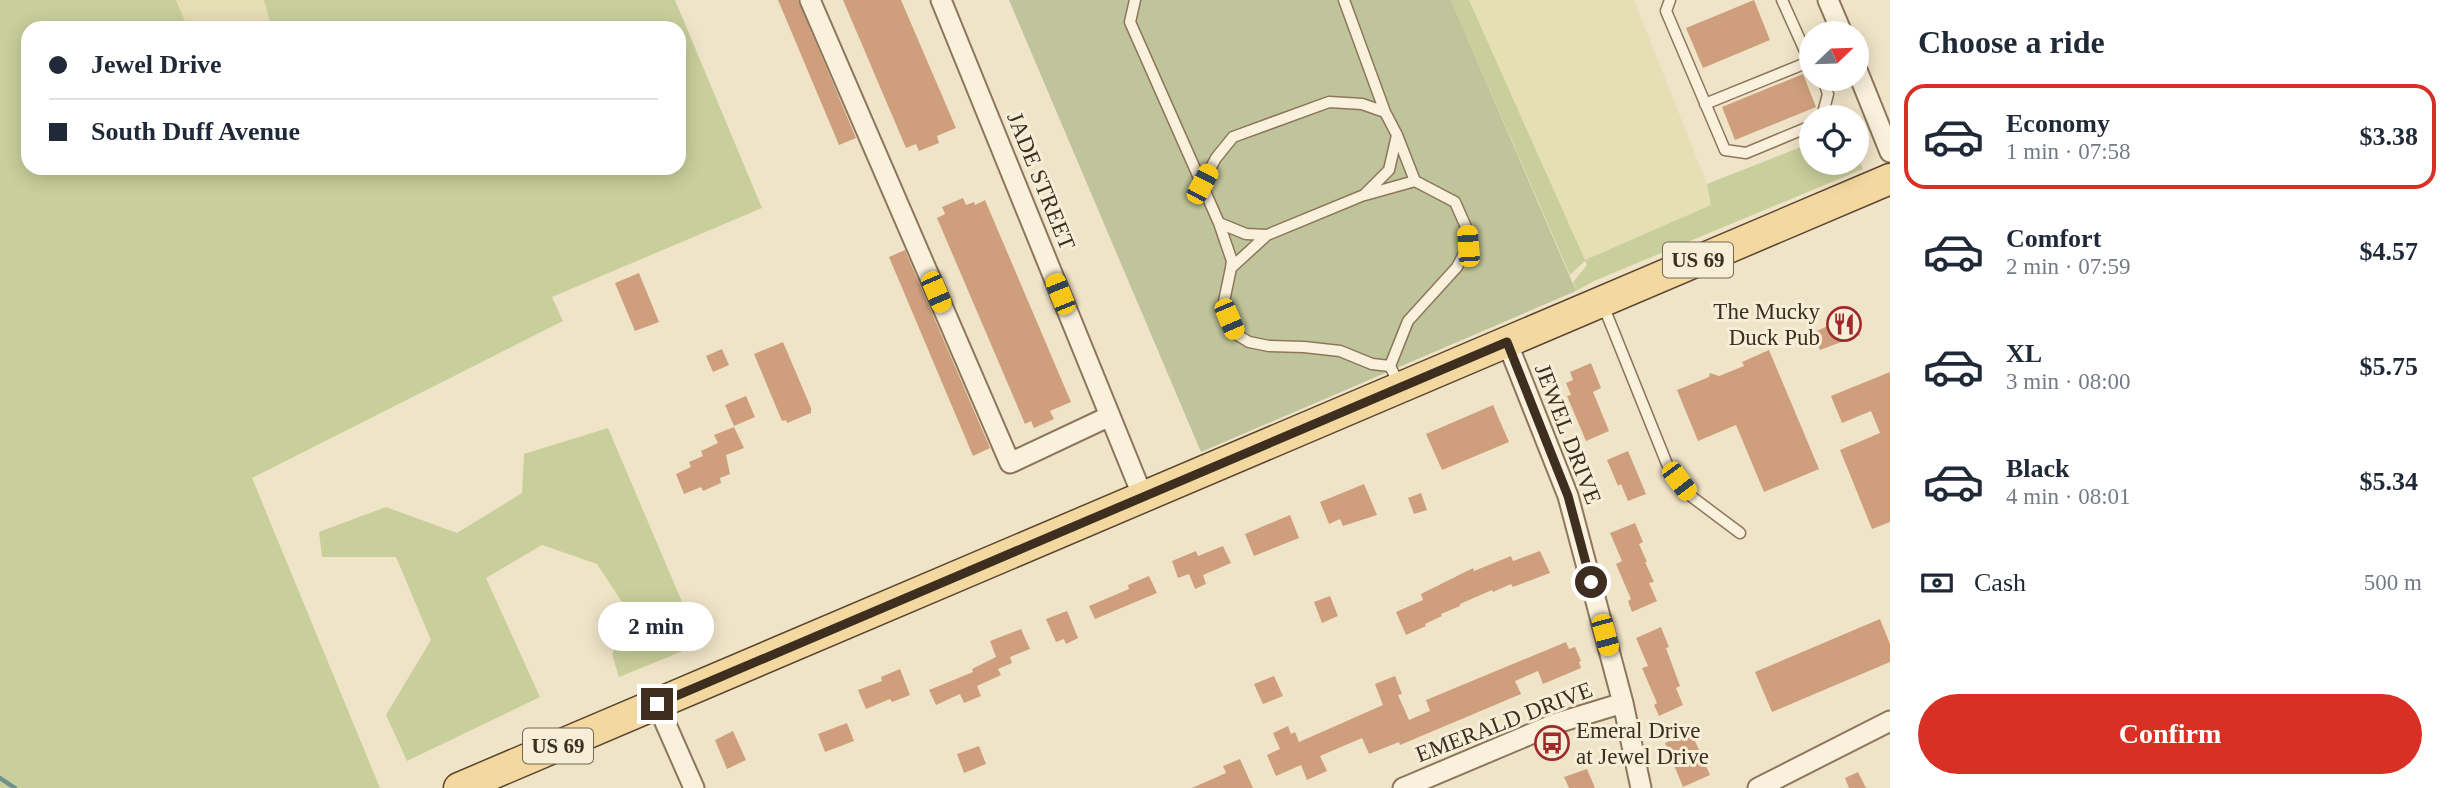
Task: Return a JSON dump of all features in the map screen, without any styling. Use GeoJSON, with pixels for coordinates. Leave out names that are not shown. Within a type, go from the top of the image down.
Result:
{"type":"FeatureCollection","features":[{"type":"Feature","properties":{"kind":"main road","name":"US 69"},"geometry":{"type":"LineString","coordinates":[[459,788],[1143,498],[1396,377],[1507,342],[1890,179]]}},
{"type":"Feature","properties":{"kind":"street"},"geometry":{"type":"LineString","coordinates":[[810,0],[1010,463],[1110,416]]}},
{"type":"Feature","properties":{"kind":"street","name":"JADE STREET"},"geometry":{"type":"LineString","coordinates":[[941,0],[1143,498]]}},
{"type":"Feature","properties":{"kind":"street"},"geometry":{"type":"LineString","coordinates":[[1828,0],[1837,21]]}},
{"type":"Feature","properties":{"kind":"street"},"geometry":{"type":"LineString","coordinates":[[1865,91],[1890,152]]}},
{"type":"Feature","properties":{"kind":"street","name":"JEWEL DRIVE"},"geometry":{"type":"LineString","coordinates":[[1507,342],[1568,496],[1623,703],[1641,788]]}},
{"type":"Feature","properties":{"kind":"street","name":"EMERALD DRIVE"},"geometry":{"type":"LineString","coordinates":[[1403,788],[1557,723],[1623,703]]}},
{"type":"Feature","properties":{"kind":"street"},"geometry":{"type":"LineString","coordinates":[[657,704],[694,788]]}},
{"type":"Feature","properties":{"kind":"street"},"geometry":{"type":"LineString","coordinates":[[1758,788],[1888,726]]}},
{"type":"Feature","properties":{"kind":"lane"},"geometry":{"type":"LineString","coordinates":[[1135,0],[1130,22],[1219,223],[1232,261],[1223,306],[1234,333],[1249,342],[1269,346],[1340,351],[1372,363],[1396,377],[1408,321],[1457,267],[1468,246],[1466,227],[1455,202],[1415,181],[1385,112],[1344,0]]}},
{"type":"Feature","properties":{"kind":"lane"},"geometry":{"type":"LineString","coordinates":[[1670,0],[1666,11],[1725,150],[1746,153],[1799,131]]}},
{"type":"Feature","properties":{"kind":"lane"},"geometry":{"type":"LineString","coordinates":[[1782,0],[1799,38]]}},
{"type":"Feature","properties":{"kind":"lane"},"geometry":{"type":"LineString","coordinates":[[1705,104],[1799,66]]}},
{"type":"Feature","properties":{"kind":"lane"},"geometry":{"type":"LineString","coordinates":[[1202,184],[1216,158],[1233,137],[1329,102],[1362,104],[1385,112]]}},
{"type":"Feature","properties":{"kind":"lane"},"geometry":{"type":"LineString","coordinates":[[1364,195],[1389,170],[1397,135]]}},
{"type":"Feature","properties":{"kind":"lane"},"geometry":{"type":"LineString","coordinates":[[1231,268],[1267,236],[1364,195],[1415,181]]}},
{"type":"Feature","properties":{"kind":"lane"},"geometry":{"type":"LineString","coordinates":[[1219,223],[1246,234],[1267,236]]}},
{"type":"Feature","properties":{"kind":"lane"},"geometry":{"type":"LineString","coordinates":[[1601,301],[1667,464],[1692,497],[1740,533]]}},
{"type":"Feature","properties":{"kind":"shaded area"},"geometry":{"type":"Polygon","coordinates":[[[176,0],[264,0],[270,21],[185,21],[176,0]]]}},
{"type":"Feature","properties":{"kind":"shaded area"},"geometry":{"type":"Polygon","coordinates":[[[1469,0],[1634,0],[1707,184],[1712,205],[1585,260],[1469,0]]]}},
{"type":"Feature","properties":{"kind":"green space"},"geometry":{"type":"Polygon","coordinates":[[[0,0],[176,0],[185,21],[21,21],[21,175],[686,175],[686,26],[762,208],[552,297],[563,321],[252,478],[380,788],[0,788],[0,0]]]}},
{"type":"Feature","properties":{"kind":"green space"},"geometry":{"type":"Polygon","coordinates":[[[264,0],[675,0],[684,21],[270,21],[264,0]]]}},
{"type":"Feature","properties":{"kind":"green space"},"geometry":{"type":"Polygon","coordinates":[[[1009,0],[1451,0],[1576,291],[1201,452],[1009,0]]]}},
{"type":"Feature","properties":{"kind":"green space"},"geometry":{"type":"Polygon","coordinates":[[[1451,0],[1469,0],[1585,260],[1711,205],[1707,184],[1799,148],[1799,175],[1849,175],[1594,281],[1576,291],[1573,282],[1587,265],[1585,261],[1570,275],[1451,0]]]}},
{"type":"Feature","properties":{"kind":"green space"},"geometry":{"type":"Polygon","coordinates":[[[608,428],[700,644],[619,677],[612,654],[633,619],[597,564],[542,545],[486,578],[540,697],[407,761],[386,715],[431,640],[396,557],[322,557],[319,532],[386,507],[457,533],[522,493],[524,454],[608,428]]]}},
{"type":"Feature","properties":{"kind":"building"},"geometry":{"type":"Polygon","coordinates":[[[778,0],[798,0],[856,138],[839,145],[778,0]]]}},
{"type":"Feature","properties":{"kind":"building"},"geometry":{"type":"Polygon","coordinates":[[[843,0],[901,0],[956,128],[937,136],[939,143],[919,151],[916,144],[906,148],[843,0]]]}},
{"type":"Feature","properties":{"kind":"building"},"geometry":{"type":"Polygon","coordinates":[[[1754,0],[1770,40],[1703,68],[1686,28],[1754,0]]]}},
{"type":"Feature","properties":{"kind":"building"},"geometry":{"type":"Polygon","coordinates":[[[1799,76],[1799,91],[1810,91],[1815,105],[1799,105],[1799,114],[1735,140],[1722,107],[1799,76]]]}},
{"type":"Feature","properties":{"kind":"building"},"geometry":{"type":"Polygon","coordinates":[[[963,198],[966,205],[974,202],[975,205],[985,200],[1071,402],[1050,411],[1054,419],[1034,428],[1031,421],[1025,424],[937,218],[945,214],[942,207],[963,198]]]}},
{"type":"Feature","properties":{"kind":"building"},"geometry":{"type":"Polygon","coordinates":[[[905,250],[990,448],[973,456],[889,257],[905,250]]]}},
{"type":"Feature","properties":{"kind":"building"},"geometry":{"type":"Polygon","coordinates":[[[639,273],[659,322],[635,331],[615,283],[639,273]]]}},
{"type":"Feature","properties":{"kind":"building","name":"The Mucky Duck Pub"},"geometry":{"type":"Polygon","coordinates":[[[1853,315],[1860,335],[1820,350],[1812,333],[1853,315]]]}},
{"type":"Feature","properties":{"kind":"building"},"geometry":{"type":"Polygon","coordinates":[[[783,342],[811,408],[811,413],[787,423],[786,420],[782,421],[754,354],[783,342]]]}},
{"type":"Feature","properties":{"kind":"building"},"geometry":{"type":"Polygon","coordinates":[[[722,349],[729,365],[713,372],[706,356],[722,349]]]}},
{"type":"Feature","properties":{"kind":"building"},"geometry":{"type":"Polygon","coordinates":[[[1769,350],[1819,469],[1764,492],[1736,425],[1698,441],[1677,390],[1709,377],[1710,373],[1719,376],[1744,366],[1742,362],[1769,350]]]}},
{"type":"Feature","properties":{"kind":"building"},"geometry":{"type":"Polygon","coordinates":[[[1591,363],[1601,388],[1593,392],[1609,431],[1586,441],[1567,396],[1571,395],[1566,383],[1573,380],[1570,372],[1591,363]]]}},
{"type":"Feature","properties":{"kind":"building"},"geometry":{"type":"Polygon","coordinates":[[[1890,372],[1890,522],[1872,529],[1840,450],[1880,433],[1871,411],[1842,423],[1831,396],[1890,372]]]}},
{"type":"Feature","properties":{"kind":"building"},"geometry":{"type":"Polygon","coordinates":[[[746,396],[755,417],[734,426],[725,405],[746,396]]]}},
{"type":"Feature","properties":{"kind":"building"},"geometry":{"type":"Polygon","coordinates":[[[1493,405],[1509,442],[1442,470],[1426,434],[1493,405]]]}},
{"type":"Feature","properties":{"kind":"building"},"geometry":{"type":"Polygon","coordinates":[[[734,427],[744,448],[726,455],[730,474],[720,478],[721,483],[703,491],[701,487],[684,494],[676,474],[691,467],[689,462],[703,456],[701,451],[718,443],[714,435],[734,427]]]}},
{"type":"Feature","properties":{"kind":"building"},"geometry":{"type":"Polygon","coordinates":[[[1628,451],[1646,494],[1628,501],[1607,460],[1628,451]]]}},
{"type":"Feature","properties":{"kind":"building"},"geometry":{"type":"Polygon","coordinates":[[[1364,484],[1377,515],[1343,526],[1340,519],[1329,524],[1320,502],[1364,484]]]}},
{"type":"Feature","properties":{"kind":"building"},"geometry":{"type":"Polygon","coordinates":[[[1421,493],[1427,510],[1414,514],[1408,498],[1421,493]]]}},
{"type":"Feature","properties":{"kind":"building"},"geometry":{"type":"Polygon","coordinates":[[[1290,515],[1299,538],[1254,556],[1245,534],[1290,515]]]}},
{"type":"Feature","properties":{"kind":"building"},"geometry":{"type":"Polygon","coordinates":[[[1635,523],[1643,542],[1639,544],[1654,582],[1649,583],[1657,601],[1632,612],[1628,601],[1631,599],[1616,564],[1622,561],[1610,533],[1635,523]]]}},
{"type":"Feature","properties":{"kind":"building"},"geometry":{"type":"Polygon","coordinates":[[[1223,546],[1231,563],[1203,575],[1206,584],[1195,589],[1189,574],[1178,578],[1172,561],[1196,551],[1198,556],[1223,546]]]}},
{"type":"Feature","properties":{"kind":"building"},"geometry":{"type":"Polygon","coordinates":[[[1540,551],[1550,573],[1513,587],[1511,584],[1493,592],[1492,590],[1460,604],[1425,624],[1426,626],[1406,635],[1396,612],[1423,600],[1421,594],[1473,568],[1474,571],[1511,556],[1513,561],[1540,551]]]}},
{"type":"Feature","properties":{"kind":"building"},"geometry":{"type":"Polygon","coordinates":[[[1149,576],[1157,593],[1095,619],[1089,606],[1129,589],[1128,585],[1149,576]]]}},
{"type":"Feature","properties":{"kind":"building"},"geometry":{"type":"Polygon","coordinates":[[[1330,596],[1338,616],[1322,623],[1314,602],[1330,596]]]}},
{"type":"Feature","properties":{"kind":"building"},"geometry":{"type":"Polygon","coordinates":[[[1067,611],[1078,638],[1066,644],[1064,639],[1056,642],[1046,619],[1067,611]]]}},
{"type":"Feature","properties":{"kind":"building"},"geometry":{"type":"Polygon","coordinates":[[[1880,619],[1890,644],[1890,662],[1772,712],[1755,672],[1880,619]]]}},
{"type":"Feature","properties":{"kind":"building"},"geometry":{"type":"Polygon","coordinates":[[[1661,627],[1680,686],[1676,688],[1683,705],[1659,716],[1654,705],[1657,703],[1642,668],[1648,666],[1636,638],[1661,627]]]}},
{"type":"Feature","properties":{"kind":"building"},"geometry":{"type":"Polygon","coordinates":[[[1021,629],[1030,649],[1010,657],[1012,663],[998,669],[1001,675],[977,686],[981,696],[964,703],[960,694],[936,705],[929,690],[973,672],[972,669],[996,657],[990,641],[1021,629]]]}},
{"type":"Feature","properties":{"kind":"building"},"geometry":{"type":"Polygon","coordinates":[[[1566,642],[1569,649],[1575,647],[1581,668],[1543,684],[1538,671],[1515,681],[1521,694],[1400,745],[1399,742],[1369,754],[1362,738],[1320,756],[1327,771],[1307,780],[1301,765],[1276,776],[1267,755],[1280,749],[1273,733],[1288,726],[1291,734],[1295,732],[1299,742],[1383,705],[1375,684],[1395,676],[1402,694],[1398,695],[1409,720],[1430,711],[1426,700],[1566,642]]]}},
{"type":"Feature","properties":{"kind":"building"},"geometry":{"type":"Polygon","coordinates":[[[900,669],[910,695],[892,702],[890,699],[866,709],[858,690],[882,681],[881,677],[900,669]]]}},
{"type":"Feature","properties":{"kind":"building"},"geometry":{"type":"Polygon","coordinates":[[[1274,676],[1283,696],[1263,704],[1254,684],[1274,676]]]}},
{"type":"Feature","properties":{"kind":"building"},"geometry":{"type":"Polygon","coordinates":[[[847,723],[854,741],[825,752],[818,734],[847,723]]]}},
{"type":"Feature","properties":{"kind":"building"},"geometry":{"type":"Polygon","coordinates":[[[733,731],[746,760],[727,769],[715,740],[733,731]]]}},
{"type":"Feature","properties":{"kind":"building"},"geometry":{"type":"Polygon","coordinates":[[[1691,732],[1710,775],[1683,787],[1665,743],[1691,732]]]}},
{"type":"Feature","properties":{"kind":"building"},"geometry":{"type":"Polygon","coordinates":[[[979,746],[986,764],[964,773],[957,754],[979,746]]]}},
{"type":"Feature","properties":{"kind":"building"},"geometry":{"type":"Polygon","coordinates":[[[1240,759],[1253,788],[1192,788],[1226,773],[1223,766],[1240,759]]]}},
{"type":"Feature","properties":{"kind":"building"},"geometry":{"type":"Polygon","coordinates":[[[1587,769],[1595,788],[1569,788],[1564,777],[1587,769]]]}},
{"type":"Feature","properties":{"kind":"building"},"geometry":{"type":"Polygon","coordinates":[[[1858,772],[1866,788],[1849,788],[1845,778],[1858,772]]]}},
{"type":"Feature","properties":{"kind":"waterway"},"geometry":{"type":"LineString","coordinates":[[0,778],[15,788]]}},
{"type":"Feature","properties":{"kind":"place","name":"The Mucky Duck Pub"},"geometry":{"type":"Point","coordinates":[1844,324]}},
{"type":"Feature","properties":{"kind":"place","name":"Emeral Drive at Jewel Drive"},"geometry":{"type":"Point","coordinates":[1552,743]}},
{"type":"Feature","properties":{"kind":"route"},"geometry":{"type":"LineString","coordinates":[[657,704],[1507,342],[1568,496],[1591,582]]}}]}
